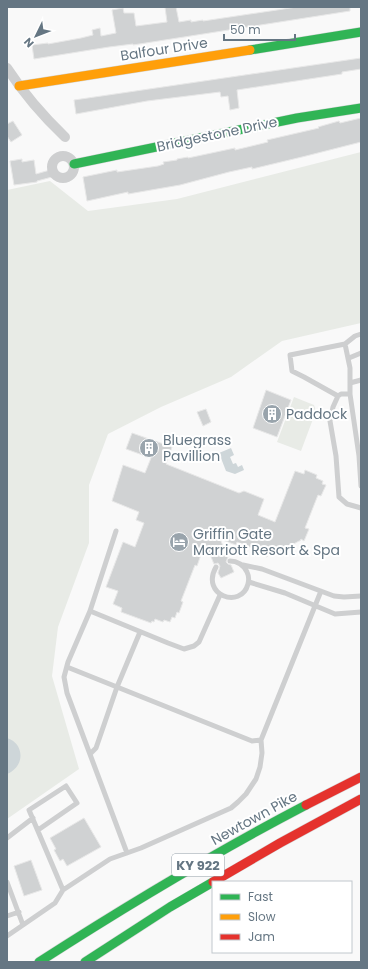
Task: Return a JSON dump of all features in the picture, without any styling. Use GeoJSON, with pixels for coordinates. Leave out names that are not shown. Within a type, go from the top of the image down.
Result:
{"type":"FeatureCollection","features":[{"type":"Feature","properties":{"kind":"main road","name":"Balfour Drive"},"geometry":{"type":"LineString","coordinates":[[19,86],[361,32]]}},
{"type":"Feature","properties":{"kind":"main road","name":"Bridgestone Drive"},"geometry":{"type":"LineString","coordinates":[[74,164],[297,118],[361,108]]}},
{"type":"Feature","properties":{"kind":"main road","name":"Newtown Pike"},"geometry":{"type":"LineString","coordinates":[[40,962],[173,879],[278,819],[361,777]]}},
{"type":"Feature","properties":{"kind":"main road","name":"KY 922"},"geometry":{"type":"LineString","coordinates":[[215,881],[280,843],[361,799]]}},
{"type":"Feature","properties":{"kind":"main road","name":"KY 922"},"geometry":{"type":"LineString","coordinates":[[85,962],[170,907],[212,883]]}},
{"type":"Feature","properties":{"kind":"street"},"geometry":{"type":"LineString","coordinates":[[7,68],[34,105],[65,137]]}},
{"type":"Feature","properties":{"kind":"lane"},"geometry":{"type":"LineString","coordinates":[[338,396],[292,371],[290,355],[346,344],[355,336],[361,334]]}},
{"type":"Feature","properties":{"kind":"lane"},"geometry":{"type":"LineString","coordinates":[[346,344],[349,358],[350,394],[360,455],[361,486]]}},
{"type":"Feature","properties":{"kind":"lane"},"geometry":{"type":"LineString","coordinates":[[349,358],[361,353]]}},
{"type":"Feature","properties":{"kind":"lane"},"geometry":{"type":"LineString","coordinates":[[350,383],[361,380]]}},
{"type":"Feature","properties":{"kind":"lane"},"geometry":{"type":"LineString","coordinates":[[350,394],[341,394],[338,396],[333,407],[330,421],[336,456],[339,497],[347,504],[361,508]]}},
{"type":"Feature","properties":{"kind":"lane"},"geometry":{"type":"LineString","coordinates":[[116,531],[90,611],[64,677],[67,693],[127,853]]}},
{"type":"Feature","properties":{"kind":"lane"},"geometry":{"type":"LineString","coordinates":[[230,561],[262,569],[334,596],[361,596]]}},
{"type":"Feature","properties":{"kind":"lane"},"geometry":{"type":"LineString","coordinates":[[216,567],[211,578],[215,590],[220,595],[232,598],[243,593],[249,582],[249,576],[243,565]]}},
{"type":"Feature","properties":{"kind":"lane"},"geometry":{"type":"LineString","coordinates":[[249,582],[285,593],[335,614],[361,612]]}},
{"type":"Feature","properties":{"kind":"lane"},"geometry":{"type":"LineString","coordinates":[[7,936],[56,903],[63,890],[110,859],[223,811],[238,802],[246,794],[256,779],[260,768],[262,753],[261,740],[314,605],[321,591]]}},
{"type":"Feature","properties":{"kind":"lane"},"geometry":{"type":"LineString","coordinates":[[90,611],[184,649],[194,646],[199,642],[220,595]]}},
{"type":"Feature","properties":{"kind":"lane"},"geometry":{"type":"LineString","coordinates":[[90,754],[96,748],[117,687],[140,632]]}},
{"type":"Feature","properties":{"kind":"lane"},"geometry":{"type":"LineString","coordinates":[[67,667],[252,741],[261,740]]}},
{"type":"Feature","properties":{"kind":"lane"},"geometry":{"type":"LineString","coordinates":[[38,830],[77,803],[66,786],[30,810],[33,818],[38,830],[63,890]]}},
{"type":"Feature","properties":{"kind":"lane"},"geometry":{"type":"LineString","coordinates":[[7,838],[33,818]]}},
{"type":"Feature","properties":{"kind":"lane"},"geometry":{"type":"LineString","coordinates":[[7,882],[23,925]]}},
{"type":"Feature","properties":{"kind":"lane"},"geometry":{"type":"LineString","coordinates":[[7,916],[19,912]]}},
{"type":"Feature","properties":{"kind":"shaded area"},"geometry":{"type":"Polygon","coordinates":[[[361,152],[361,323],[282,341],[231,377],[161,407],[108,434],[89,485],[89,543],[58,627],[52,676],[79,769],[7,819],[7,190],[50,181],[88,211],[177,199],[361,152]]]}},
{"type":"Feature","properties":{"kind":"shaded area"},"geometry":{"type":"Polygon","coordinates":[[[294,397],[314,405],[316,411],[301,451],[277,442],[294,397]]]}},
{"type":"Feature","properties":{"kind":"shaded area"},"geometry":{"type":"Polygon","coordinates":[[[231,448],[234,455],[230,457],[233,464],[236,463],[238,467],[242,465],[244,470],[235,474],[226,471],[219,453],[231,448]]]}},
{"type":"Feature","properties":{"kind":"shaded area"},"geometry":{"type":"Polygon","coordinates":[[[7,738],[17,745],[20,760],[17,766],[7,774],[7,738]]]}},
{"type":"Feature","properties":{"kind":"building"},"geometry":{"type":"Polygon","coordinates":[[[165,7],[176,7],[179,22],[191,20],[191,22],[203,21],[297,7],[350,7],[350,11],[34,59],[32,45],[48,44],[93,35],[92,30],[100,28],[101,36],[116,33],[112,10],[123,8],[124,13],[134,13],[136,26],[167,22],[165,7]]]}},
{"type":"Feature","properties":{"kind":"building"},"geometry":{"type":"Polygon","coordinates":[[[361,58],[361,69],[342,72],[342,74],[237,90],[239,108],[230,110],[228,96],[221,97],[220,92],[147,101],[76,114],[74,100],[361,58]]]}},
{"type":"Feature","properties":{"kind":"building"},"geometry":{"type":"Polygon","coordinates":[[[361,118],[361,142],[252,169],[252,167],[229,172],[180,185],[128,194],[128,192],[87,201],[83,177],[117,170],[117,172],[158,166],[164,164],[163,162],[177,159],[235,148],[235,150],[268,142],[267,140],[319,128],[318,127],[339,121],[340,123],[361,118]]]}},
{"type":"Feature","properties":{"kind":"building"},"geometry":{"type":"Polygon","coordinates":[[[13,121],[22,135],[11,142],[7,136],[7,124],[13,121]]]}},
{"type":"Feature","properties":{"kind":"building"},"geometry":{"type":"Polygon","coordinates":[[[22,159],[22,162],[34,160],[36,174],[50,170],[52,177],[37,182],[14,185],[10,161],[22,159]]]}},
{"type":"Feature","properties":{"kind":"building","name":"Paddock"},"geometry":{"type":"Polygon","coordinates":[[[266,390],[291,400],[277,437],[253,428],[266,390]]]}},
{"type":"Feature","properties":{"kind":"building"},"geometry":{"type":"Polygon","coordinates":[[[206,409],[211,422],[203,426],[197,412],[206,409]]]}},
{"type":"Feature","properties":{"kind":"building","name":"Griffin Gate Marriott Resort & Spa"},"geometry":{"type":"Polygon","coordinates":[[[132,433],[172,447],[166,464],[239,493],[244,491],[264,499],[258,515],[275,522],[295,471],[304,474],[305,470],[317,475],[316,478],[323,481],[322,484],[326,485],[321,496],[318,495],[305,528],[309,529],[304,541],[301,539],[290,546],[288,553],[280,550],[273,554],[268,554],[267,557],[256,553],[257,550],[237,542],[236,545],[220,539],[228,557],[226,562],[231,565],[234,572],[221,578],[218,573],[220,566],[218,563],[214,564],[205,543],[197,566],[195,565],[181,601],[183,602],[179,613],[177,612],[175,618],[172,617],[170,622],[164,620],[163,622],[155,619],[154,622],[152,621],[151,623],[121,612],[122,608],[113,604],[118,591],[106,587],[123,542],[135,547],[144,523],[136,520],[139,512],[112,501],[123,465],[145,473],[151,458],[126,449],[132,433]]]}},
{"type":"Feature","properties":{"kind":"building"},"geometry":{"type":"Polygon","coordinates":[[[84,818],[101,847],[67,866],[63,859],[60,861],[50,838],[84,818]]]}},
{"type":"Feature","properties":{"kind":"building"},"geometry":{"type":"Polygon","coordinates":[[[31,860],[42,890],[24,896],[14,866],[31,860]]]}},
{"type":"Feature","properties":{"kind":"traffic: fast"},"geometry":{"type":"LineString","coordinates":[[250,50],[361,32]]}},
{"type":"Feature","properties":{"kind":"traffic: fast"},"geometry":{"type":"LineString","coordinates":[[74,164],[297,118],[361,108]]}},
{"type":"Feature","properties":{"kind":"traffic: fast"},"geometry":{"type":"LineString","coordinates":[[39,962],[171,880],[306,805]]}},
{"type":"Feature","properties":{"kind":"traffic: fast"},"geometry":{"type":"LineString","coordinates":[[85,962],[170,907],[212,883]]}},
{"type":"Feature","properties":{"kind":"traffic: slow"},"geometry":{"type":"LineString","coordinates":[[19,86],[250,50]]}},
{"type":"Feature","properties":{"kind":"traffic: jam"},"geometry":{"type":"LineString","coordinates":[[306,805],[361,777]]}},
{"type":"Feature","properties":{"kind":"traffic: jam"},"geometry":{"type":"LineString","coordinates":[[215,881],[280,843],[361,799]]}},
{"type":"Feature","properties":{"kind":"place","name":"Paddock"},"geometry":{"type":"Point","coordinates":[272,414]}},
{"type":"Feature","properties":{"kind":"place","name":"Bluegrass Pavillion"},"geometry":{"type":"Point","coordinates":[149,448]}},
{"type":"Feature","properties":{"kind":"place","name":"Griffin Gate Marriott Resort & Spa"},"geometry":{"type":"Point","coordinates":[179,542]}}]}
